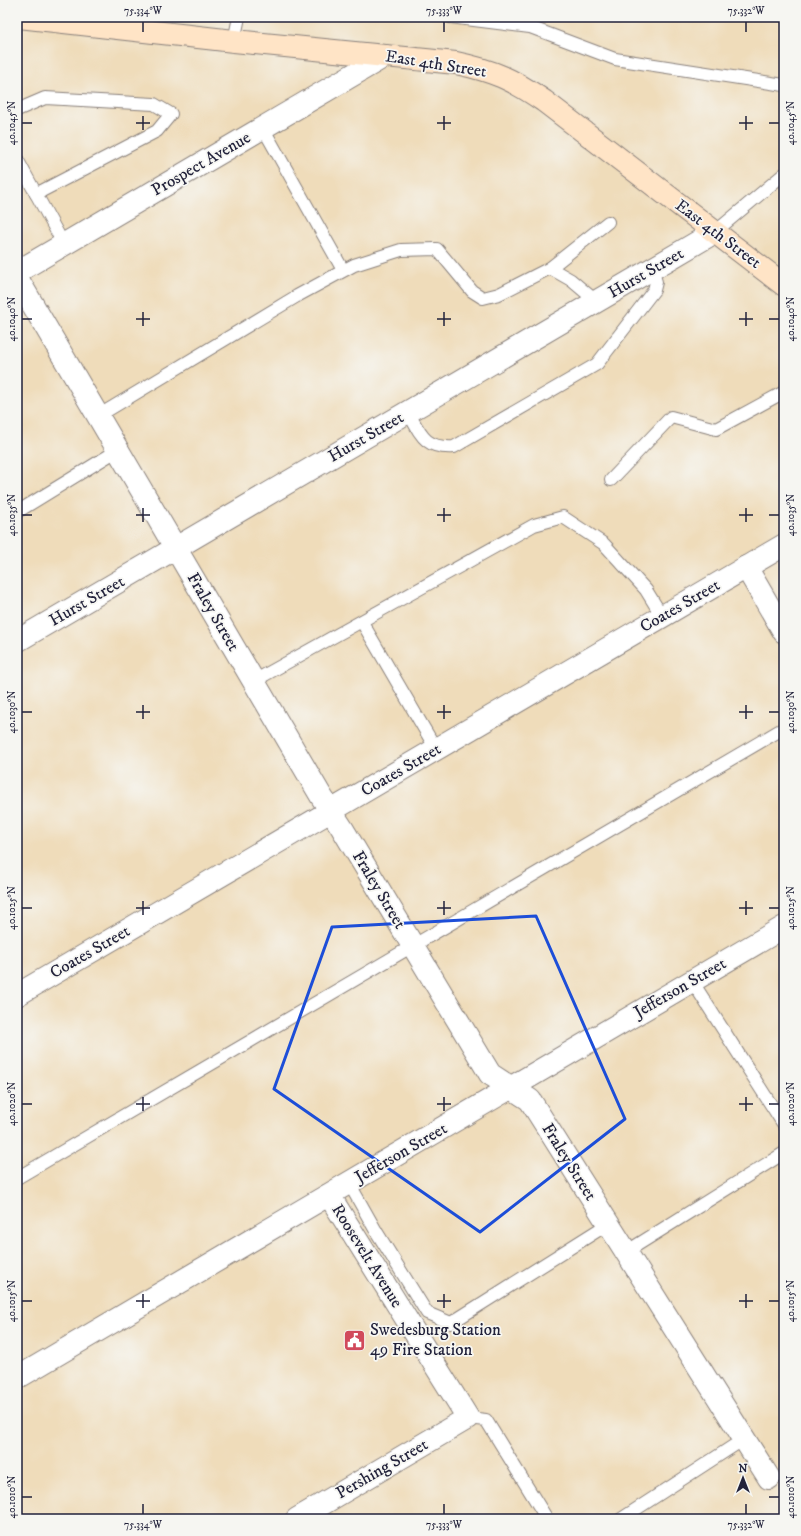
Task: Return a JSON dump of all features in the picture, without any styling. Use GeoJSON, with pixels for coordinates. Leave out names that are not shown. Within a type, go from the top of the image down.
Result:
{"type":"FeatureCollection","features":[{"type":"Feature","properties":{"kind":"main road","name":"East 4th Street"},"geometry":{"type":"LineString","coordinates":[[20,17],[78,20],[234,41],[456,63],[480,68],[501,75],[544,101],[784,285]]}},
{"type":"Feature","properties":{"kind":"street","name":"Prospect Avenue"},"geometry":{"type":"LineString","coordinates":[[17,272],[385,56]]}},
{"type":"Feature","properties":{"kind":"street","name":"Hurst Street"},"geometry":{"type":"LineString","coordinates":[[17,641],[715,232]]}},
{"type":"Feature","properties":{"kind":"street","name":"Fraley Street"},"geometry":{"type":"LineString","coordinates":[[17,278],[331,811],[490,1074],[530,1100],[769,1478]]}},
{"type":"Feature","properties":{"kind":"street","name":"Coates Street"},"geometry":{"type":"LineString","coordinates":[[17,995],[784,545]]}},
{"type":"Feature","properties":{"kind":"street"},"geometry":{"type":"LineString","coordinates":[[746,567],[784,632]]}},
{"type":"Feature","properties":{"kind":"street","name":"Jefferson Street"},"geometry":{"type":"LineString","coordinates":[[17,1378],[784,927]]}},
{"type":"Feature","properties":{"kind":"street","name":"Roosevelt Avenue"},"geometry":{"type":"LineString","coordinates":[[329,1195],[468,1418]]}},
{"type":"Feature","properties":{"kind":"street","name":"Pershing Street"},"geometry":{"type":"LineString","coordinates":[[297,1519],[468,1418]]}},
{"type":"Feature","properties":{"kind":"lane"},"geometry":{"type":"LineString","coordinates":[[234,41],[239,17]]}},
{"type":"Feature","properties":{"kind":"lane"},"geometry":{"type":"LineString","coordinates":[[450,17],[530,27],[615,59],[784,85]]}},
{"type":"Feature","properties":{"kind":"lane"},"geometry":{"type":"LineString","coordinates":[[17,110],[45,98],[154,104],[171,114],[157,131],[36,194]]}},
{"type":"Feature","properties":{"kind":"lane"},"geometry":{"type":"LineString","coordinates":[[263,128],[343,270]]}},
{"type":"Feature","properties":{"kind":"lane"},"geometry":{"type":"LineString","coordinates":[[17,159],[64,245]]}},
{"type":"Feature","properties":{"kind":"lane"},"geometry":{"type":"LineString","coordinates":[[715,232],[784,174]]}},
{"type":"Feature","properties":{"kind":"lane"},"geometry":{"type":"LineString","coordinates":[[98,416],[297,296],[354,265],[401,250],[437,249],[472,291],[483,298],[499,294],[550,268],[608,222]]}},
{"type":"Feature","properties":{"kind":"lane"},"geometry":{"type":"LineString","coordinates":[[550,268],[571,280],[597,302]]}},
{"type":"Feature","properties":{"kind":"lane"},"geometry":{"type":"LineString","coordinates":[[408,412],[422,437],[432,445],[454,447],[597,364],[654,290],[656,282],[652,269]]}},
{"type":"Feature","properties":{"kind":"lane"},"geometry":{"type":"LineString","coordinates":[[612,480],[672,417],[716,429],[784,392]]}},
{"type":"Feature","properties":{"kind":"lane"},"geometry":{"type":"LineString","coordinates":[[17,512],[118,450]]}},
{"type":"Feature","properties":{"kind":"lane"},"geometry":{"type":"LineString","coordinates":[[254,681],[534,525],[563,517],[604,544],[646,590],[662,616]]}},
{"type":"Feature","properties":{"kind":"lane"},"geometry":{"type":"LineString","coordinates":[[362,622],[436,749]]}},
{"type":"Feature","properties":{"kind":"lane"},"geometry":{"type":"LineString","coordinates":[[17,1178],[784,728]]}},
{"type":"Feature","properties":{"kind":"lane"},"geometry":{"type":"LineString","coordinates":[[692,981],[784,1125]]}},
{"type":"Feature","properties":{"kind":"lane"},"geometry":{"type":"LineString","coordinates":[[626,1252],[784,1153]]}},
{"type":"Feature","properties":{"kind":"lane"},"geometry":{"type":"LineString","coordinates":[[349,1183],[376,1231],[427,1313],[451,1322],[608,1224]]}},
{"type":"Feature","properties":{"kind":"lane"},"geometry":{"type":"LineString","coordinates":[[468,1418],[486,1420],[547,1519]]}},
{"type":"Feature","properties":{"kind":"lane"},"geometry":{"type":"LineString","coordinates":[[621,1519],[744,1439]]}},
{"type":"Feature","properties":{"kind":"highlighted area"},"geometry":{"type":"Polygon","coordinates":[[[536,916],[625,1119],[480,1232],[274,1089],[332,927],[536,916]]]}},
{"type":"Feature","properties":{"kind":"place","name":"Swedesburg Station 49 Fire Station"},"geometry":{"type":"Point","coordinates":[354,1340]}}]}
